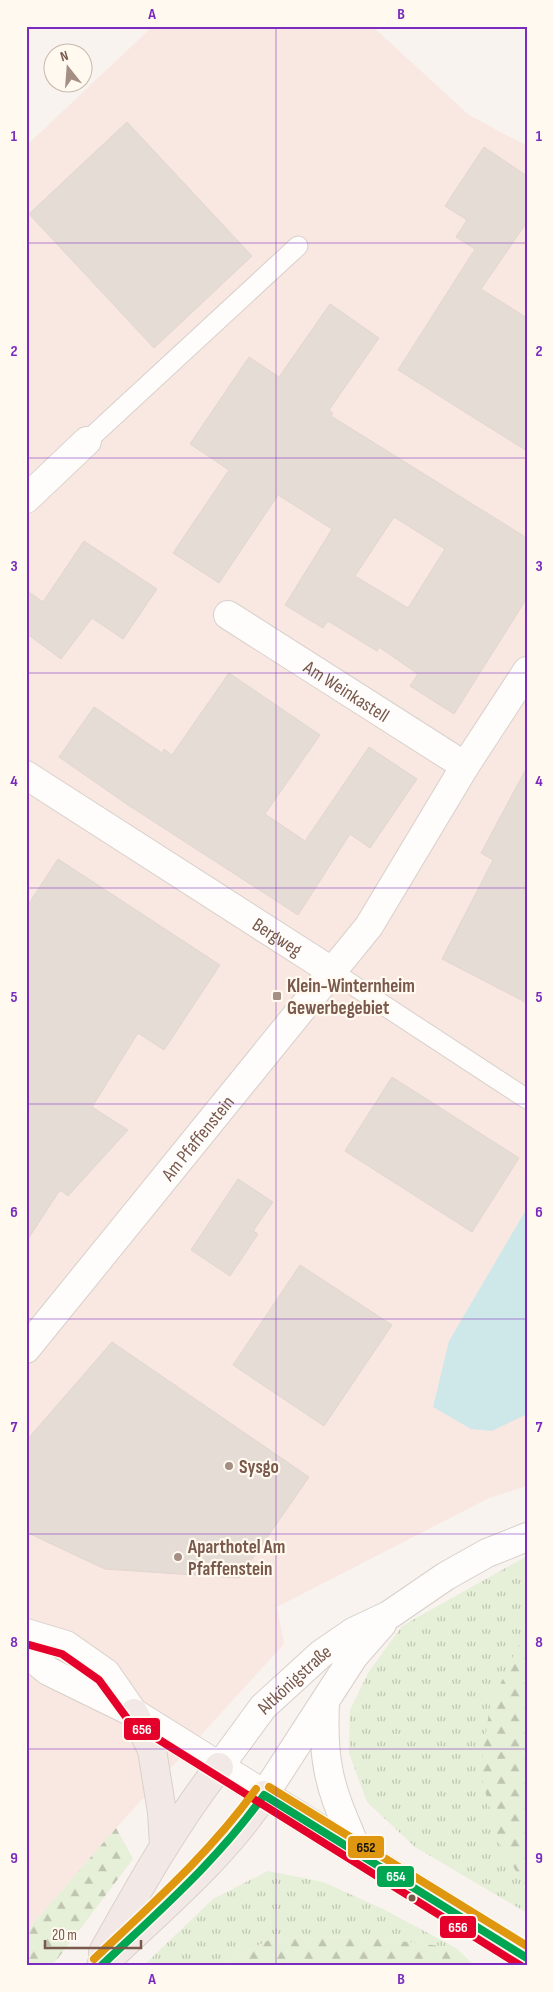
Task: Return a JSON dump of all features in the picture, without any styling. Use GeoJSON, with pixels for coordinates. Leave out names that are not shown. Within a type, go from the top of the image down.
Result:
{"type":"FeatureCollection","features":[{"type":"Feature","properties":{"kind":"highway"},"geometry":{"type":"LineString","coordinates":[[134,1713],[152,1750],[162,1812],[164,1846]]}},
{"type":"Feature","properties":{"kind":"highway"},"geometry":{"type":"LineString","coordinates":[[95,1966],[164,1846],[192,1802],[219,1767]]}},
{"type":"Feature","properties":{"kind":"highway"},"geometry":{"type":"LineString","coordinates":[[101,1966],[220,1851],[264,1795]]}},
{"type":"Feature","properties":{"kind":"street"},"geometry":{"type":"LineString","coordinates":[[26,499],[87,441]]}},
{"type":"Feature","properties":{"kind":"street","name":"Am Weinkastell"},"geometry":{"type":"LineString","coordinates":[[228,615],[465,766]]}},
{"type":"Feature","properties":{"kind":"street"},"geometry":{"type":"LineString","coordinates":[[465,766],[527,671]]}},
{"type":"Feature","properties":{"kind":"street","name":"Am Pfaffenstein"},"geometry":{"type":"LineString","coordinates":[[29,1339],[369,926],[465,766]]}},
{"type":"Feature","properties":{"kind":"street","name":"Bergweg"},"geometry":{"type":"LineString","coordinates":[[26,775],[333,972]]}},
{"type":"Feature","properties":{"kind":"street","name":"Altkönigstraße"},"geometry":{"type":"LineString","coordinates":[[219,1767],[263,1708],[321,1654],[353,1632],[389,1615],[446,1576],[487,1553],[527,1536]]}},
{"type":"Feature","properties":{"kind":"street","name":"Altkönigstraße"},"geometry":{"type":"LineString","coordinates":[[264,1795],[354,1656],[389,1615]]}},
{"type":"Feature","properties":{"kind":"street"},"geometry":{"type":"LineString","coordinates":[[26,1633],[66,1645],[106,1673],[134,1713]]}},
{"type":"Feature","properties":{"kind":"street"},"geometry":{"type":"LineString","coordinates":[[26,1653],[48,1671],[134,1713],[527,1958]]}},
{"type":"Feature","properties":{"kind":"street"},"geometry":{"type":"LineString","coordinates":[[325,1702],[324,1731],[328,1768],[334,1794],[358,1853]]}},
{"type":"Feature","properties":{"kind":"lane"},"geometry":{"type":"LineString","coordinates":[[87,441],[298,246]]}},
{"type":"Feature","properties":{"kind":"lane","name":"Bergweg"},"geometry":{"type":"LineString","coordinates":[[333,972],[527,1099]]}},
{"type":"Feature","properties":{"kind":"shaded area"},"geometry":{"type":"Polygon","coordinates":[[[153,26],[372,26],[469,115],[527,146],[527,1486],[489,1498],[277,1607],[284,1644],[116,1828],[26,1932],[26,146],[83,92],[92,92],[92,84],[153,26]]]}},
{"type":"Feature","properties":{"kind":"green space"},"geometry":{"type":"Polygon","coordinates":[[[527,1556],[527,1636],[520,1643],[524,1887],[527,1890],[527,1913],[415,1847],[367,1802],[349,1753],[350,1710],[368,1673],[402,1626],[527,1556]]]}},
{"type":"Feature","properties":{"kind":"green space"},"geometry":{"type":"Polygon","coordinates":[[[527,1636],[527,1890],[499,1842],[480,1772],[490,1706],[520,1642],[527,1636]]]}},
{"type":"Feature","properties":{"kind":"green space"},"geometry":{"type":"Polygon","coordinates":[[[116,1828],[133,1859],[52,1966],[26,1966],[26,1932],[116,1828]]]}},
{"type":"Feature","properties":{"kind":"green space"},"geometry":{"type":"Polygon","coordinates":[[[268,1871],[323,1882],[383,1909],[456,1948],[359,1936],[273,1938],[218,1966],[143,1966],[213,1899],[268,1871]]]}},
{"type":"Feature","properties":{"kind":"green space"},"geometry":{"type":"Polygon","coordinates":[[[359,1936],[456,1948],[475,1966],[218,1966],[273,1938],[359,1936]]]}},
{"type":"Feature","properties":{"kind":"water"},"geometry":{"type":"Polygon","coordinates":[[[527,1208],[527,1414],[492,1431],[471,1429],[433,1407],[449,1341],[527,1208]]]}},
{"type":"Feature","properties":{"kind":"building"},"geometry":{"type":"Polygon","coordinates":[[[127,122],[252,256],[154,348],[29,214],[127,122]]]}},
{"type":"Feature","properties":{"kind":"building"},"geometry":{"type":"Polygon","coordinates":[[[484,147],[527,176],[527,222],[481,289],[527,318],[527,451],[398,370],[475,249],[456,237],[467,220],[445,206],[484,147]]]}},
{"type":"Feature","properties":{"kind":"building"},"geometry":{"type":"Polygon","coordinates":[[[330,304],[379,338],[329,410],[333,413],[331,416],[527,538],[527,598],[454,714],[410,686],[418,674],[379,647],[377,651],[328,621],[323,628],[285,605],[332,529],[278,495],[219,583],[173,553],[229,470],[190,444],[249,357],[279,377],[330,304]],[[394,517],[355,576],[408,608],[445,549],[394,517]]]}},
{"type":"Feature","properties":{"kind":"building"},"geometry":{"type":"Polygon","coordinates":[[[84,541],[157,589],[123,639],[92,618],[61,659],[26,633],[26,590],[43,602],[84,541]]]}},
{"type":"Feature","properties":{"kind":"building"},"geometry":{"type":"Polygon","coordinates":[[[229,673],[320,735],[265,814],[305,841],[369,747],[417,779],[370,848],[350,834],[298,915],[128,805],[59,757],[94,707],[162,753],[164,749],[172,755],[229,673]]]}},
{"type":"Feature","properties":{"kind":"building"},"geometry":{"type":"Polygon","coordinates":[[[527,767],[527,1003],[442,959],[493,860],[481,853],[527,767]]]}},
{"type":"Feature","properties":{"kind":"building"},"geometry":{"type":"Polygon","coordinates":[[[58,859],[220,965],[164,1050],[138,1033],[92,1107],[128,1130],[68,1196],[60,1190],[26,1242],[26,908],[58,859]]]}},
{"type":"Feature","properties":{"kind":"building"},"geometry":{"type":"Polygon","coordinates":[[[392,1077],[519,1158],[472,1232],[345,1151],[392,1077]]]}},
{"type":"Feature","properties":{"kind":"building"},"geometry":{"type":"Polygon","coordinates":[[[238,1179],[273,1202],[253,1231],[258,1234],[230,1276],[191,1250],[238,1179]]]}},
{"type":"Feature","properties":{"kind":"building"},"geometry":{"type":"Polygon","coordinates":[[[300,1265],[392,1325],[324,1426],[233,1365],[300,1265]]]}},
{"type":"Feature","properties":{"kind":"building","name":"Sysgo"},"geometry":{"type":"Polygon","coordinates":[[[112,1342],[309,1477],[239,1578],[105,1569],[26,1532],[26,1441],[112,1342]]]}},
{"type":"Feature","properties":{"kind":"transit line","name":"656"},"geometry":{"type":"LineString","coordinates":[[26,1644],[62,1654],[99,1680],[129,1721],[521,1966]]}},
{"type":"Feature","properties":{"kind":"transit line","name":"652"},"geometry":{"type":"LineString","coordinates":[[269,1787],[527,1946]]}},
{"type":"Feature","properties":{"kind":"transit line","name":"652"},"geometry":{"type":"LineString","coordinates":[[94,1959],[200,1857],[256,1789]]}},
{"type":"Feature","properties":{"kind":"transit line","name":"654"},"geometry":{"type":"LineString","coordinates":[[264,1795],[527,1958]]}},
{"type":"Feature","properties":{"kind":"transit line","name":"654"},"geometry":{"type":"LineString","coordinates":[[101,1966],[208,1863],[264,1795]]}},
{"type":"Feature","properties":{"kind":"place","name":"Klein-Winternheim Gewerbegebiet"},"geometry":{"type":"Point","coordinates":[277,996]}},
{"type":"Feature","properties":{"kind":"place","name":"Sysgo"},"geometry":{"type":"Point","coordinates":[229,1466]}},
{"type":"Feature","properties":{"kind":"place","name":"Aparthotel Am Pfaffenstein"},"geometry":{"type":"Point","coordinates":[178,1557]}}]}
